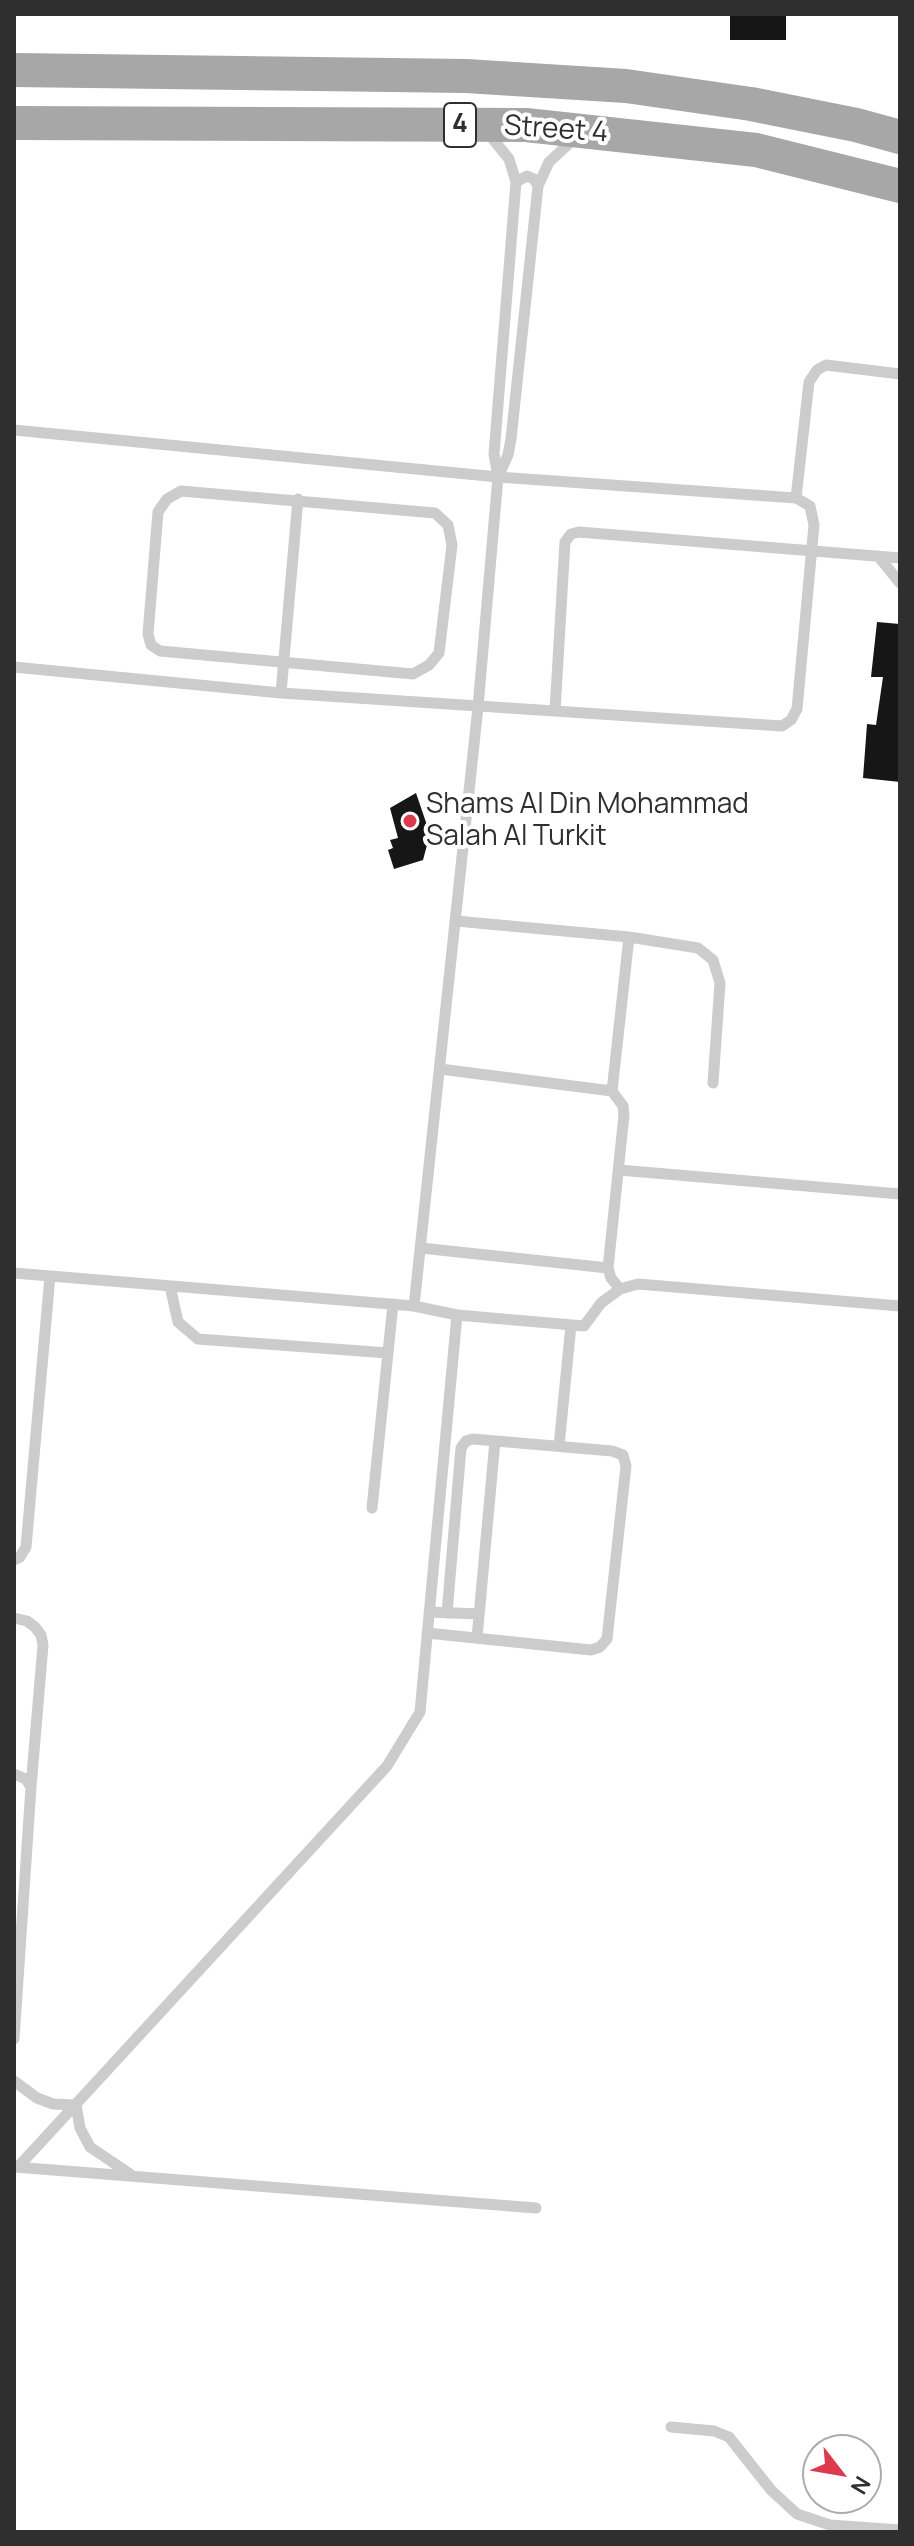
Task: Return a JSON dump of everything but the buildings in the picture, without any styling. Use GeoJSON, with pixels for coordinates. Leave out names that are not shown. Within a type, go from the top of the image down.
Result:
{"type":"FeatureCollection","features":[{"type":"Feature","properties":{"kind":"main road","name":"Street 4"},"geometry":{"type":"LineString","coordinates":[[14,70],[466,76],[626,86],[751,104],[900,137]]}},
{"type":"Feature","properties":{"kind":"main road","name":"Street 4"},"geometry":{"type":"LineString","coordinates":[[14,123],[526,125],[756,150],[900,186]]}},
{"type":"Feature","properties":{"kind":"lane"},"geometry":{"type":"LineString","coordinates":[[414,1306],[478,707],[498,477],[494,454],[516,182],[503,149],[485,131],[473,125]]}},
{"type":"Feature","properties":{"kind":"lane"},"geometry":{"type":"LineString","coordinates":[[498,477],[510,447],[538,186],[557,152],[588,131]]}},
{"type":"Feature","properties":{"kind":"lane"},"geometry":{"type":"LineString","coordinates":[[516,182],[522,176],[531,176],[538,186]]}},
{"type":"Feature","properties":{"kind":"lane"},"geometry":{"type":"LineString","coordinates":[[507,296],[526,298]]}},
{"type":"Feature","properties":{"kind":"lane"},"geometry":{"type":"LineString","coordinates":[[796,498],[809,382],[817,370],[826,365],[900,374]]}},
{"type":"Feature","properties":{"kind":"lane"},"geometry":{"type":"LineString","coordinates":[[14,430],[498,477],[796,498],[810,506],[814,525],[797,709],[791,720],[782,726],[281,693],[14,667]]}},
{"type":"Feature","properties":{"kind":"lane"},"geometry":{"type":"LineString","coordinates":[[181,491],[298,499],[435,513],[448,525],[452,545],[439,653],[429,665],[413,674],[285,662],[160,651],[151,645],[148,634],[158,512],[167,499],[181,491]]}},
{"type":"Feature","properties":{"kind":"lane"},"geometry":{"type":"LineString","coordinates":[[281,693],[298,499]]}},
{"type":"Feature","properties":{"kind":"lane"},"geometry":{"type":"LineString","coordinates":[[555,711],[565,542],[571,534],[579,532],[900,558]]}},
{"type":"Feature","properties":{"kind":"lane"},"geometry":{"type":"LineString","coordinates":[[878,556],[900,583]]}},
{"type":"Feature","properties":{"kind":"lane"},"geometry":{"type":"LineString","coordinates":[[456,921],[629,937],[698,948],[713,960],[720,983],[713,1083]]}},
{"type":"Feature","properties":{"kind":"lane"},"geometry":{"type":"LineString","coordinates":[[620,1289],[608,1268],[624,1115],[623,1106],[612,1091],[629,937]]}},
{"type":"Feature","properties":{"kind":"lane"},"geometry":{"type":"LineString","coordinates":[[440,1069],[612,1091]]}},
{"type":"Feature","properties":{"kind":"lane"},"geometry":{"type":"LineString","coordinates":[[619,1170],[900,1194]]}},
{"type":"Feature","properties":{"kind":"lane"},"geometry":{"type":"LineString","coordinates":[[421,1248],[608,1268]]}},
{"type":"Feature","properties":{"kind":"lane"},"geometry":{"type":"LineString","coordinates":[[14,1273],[393,1304],[457,1315],[584,1326],[601,1303],[620,1289],[638,1284],[900,1306]]}},
{"type":"Feature","properties":{"kind":"lane"},"geometry":{"type":"LineString","coordinates":[[14,1560],[26,1547],[50,1276]]}},
{"type":"Feature","properties":{"kind":"lane"},"geometry":{"type":"LineString","coordinates":[[170,1286],[178,1322],[198,1339],[388,1353]]}},
{"type":"Feature","properties":{"kind":"lane"},"geometry":{"type":"LineString","coordinates":[[372,1508],[393,1304]]}},
{"type":"Feature","properties":{"kind":"lane"},"geometry":{"type":"LineString","coordinates":[[16,2167],[387,1766],[420,1712],[457,1315]]}},
{"type":"Feature","properties":{"kind":"lane"},"geometry":{"type":"LineString","coordinates":[[559,1446],[571,1325]]}},
{"type":"Feature","properties":{"kind":"lane"},"geometry":{"type":"LineString","coordinates":[[427,1633],[591,1650],[600,1647],[607,1639],[626,1466],[623,1455],[612,1451],[559,1446],[466,1441],[461,1448],[447,1613]]}},
{"type":"Feature","properties":{"kind":"lane"},"geometry":{"type":"LineString","coordinates":[[477,1638],[495,1441]]}},
{"type":"Feature","properties":{"kind":"lane"},"geometry":{"type":"LineString","coordinates":[[429,1612],[479,1614]]}},
{"type":"Feature","properties":{"kind":"lane"},"geometry":{"type":"LineString","coordinates":[[14,1618],[35,1627],[43,1645],[17,1965],[14,2039]]}},
{"type":"Feature","properties":{"kind":"lane"},"geometry":{"type":"LineString","coordinates":[[14,1774],[22,1776],[31,1787]]}},
{"type":"Feature","properties":{"kind":"lane"},"geometry":{"type":"LineString","coordinates":[[14,2081],[37,2098],[53,2104],[76,2105]]}},
{"type":"Feature","properties":{"kind":"lane"},"geometry":{"type":"LineString","coordinates":[[76,2105],[80,2128],[90,2147],[134,2176]]}},
{"type":"Feature","properties":{"kind":"lane"},"geometry":{"type":"LineString","coordinates":[[16,2167],[536,2208]]}},
{"type":"Feature","properties":{"kind":"lane"},"geometry":{"type":"LineString","coordinates":[[671,2427],[714,2431],[729,2437],[771,2490],[797,2514],[830,2525],[900,2530]]}},
{"type":"Feature","properties":{"kind":"place","name":"Shams Al Din Mohammad Salah Al Turkit"},"geometry":{"type":"Point","coordinates":[410,821]}}]}
